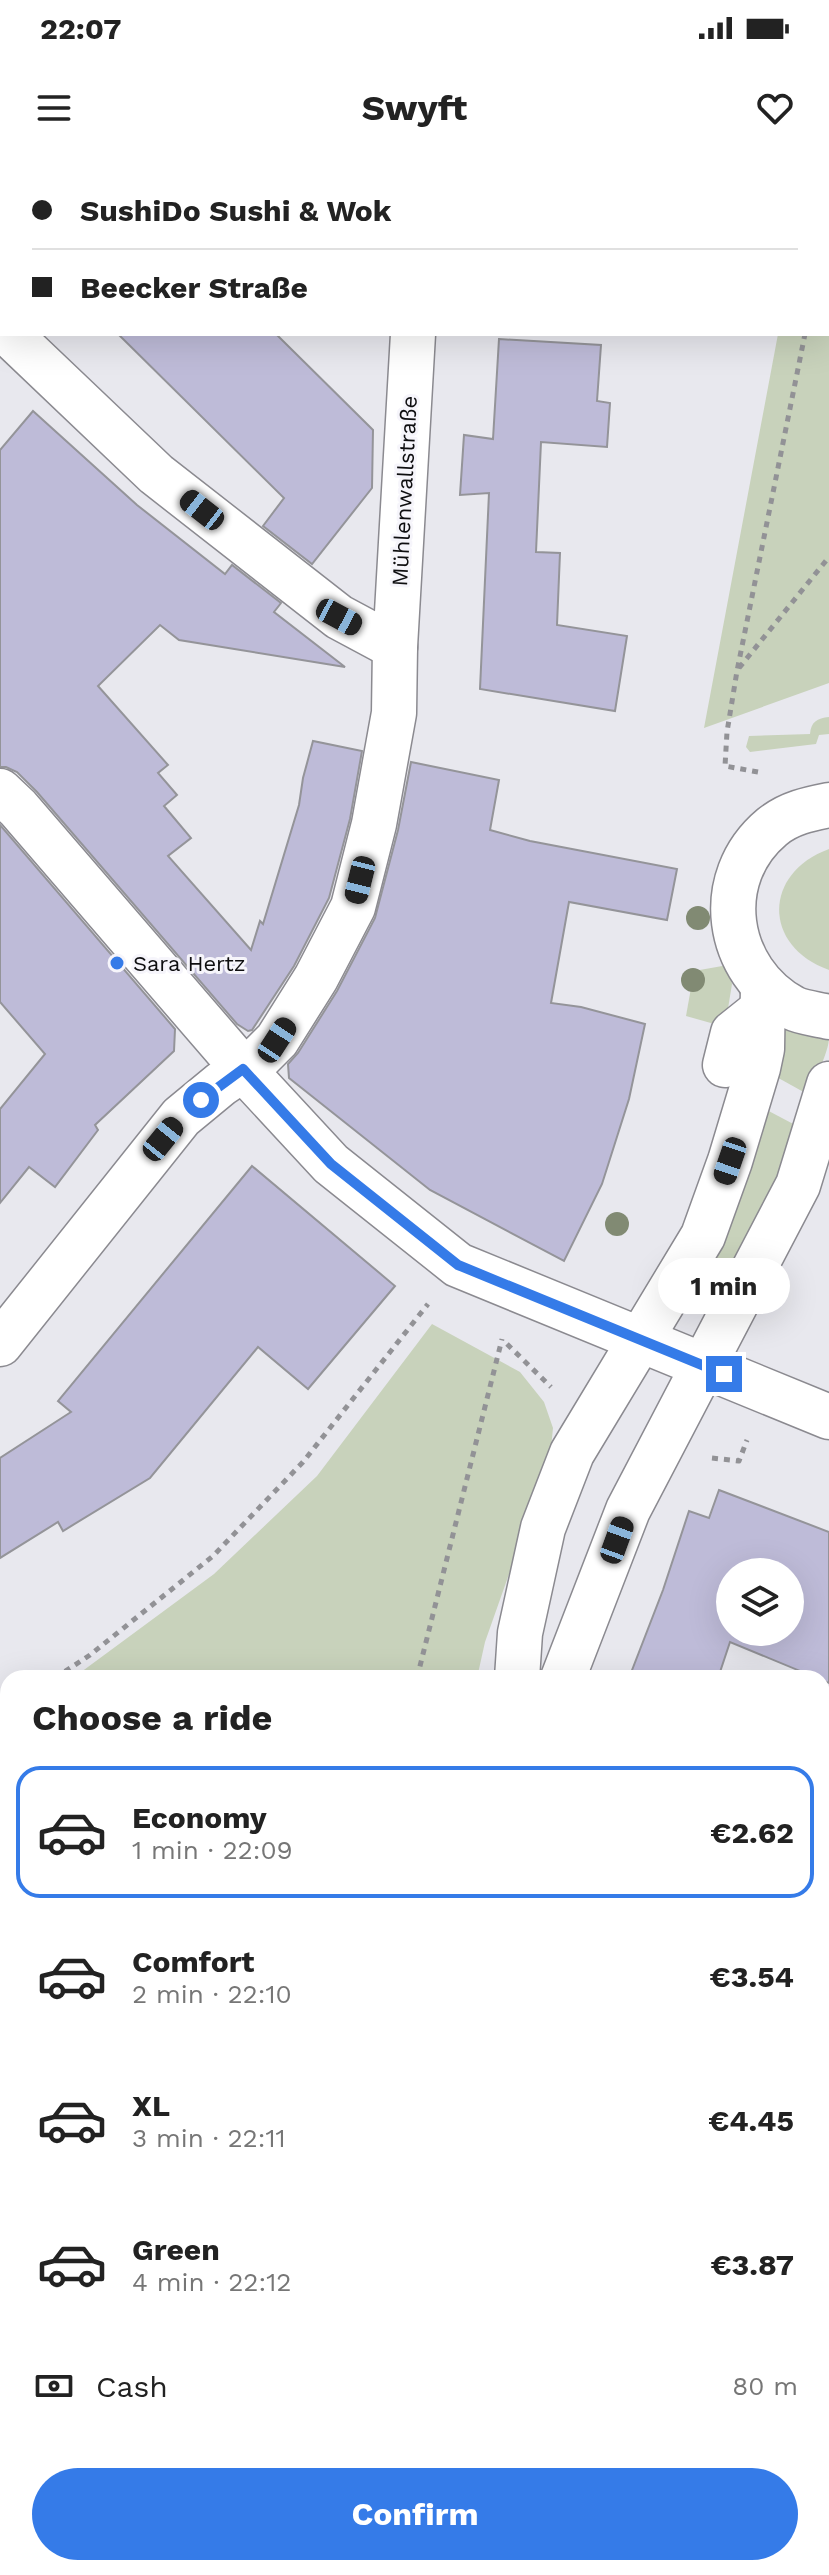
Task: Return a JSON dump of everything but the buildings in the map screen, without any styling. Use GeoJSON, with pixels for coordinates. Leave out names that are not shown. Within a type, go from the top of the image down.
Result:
{"type":"FeatureCollection","features":[{"type":"Feature","properties":{"kind":"street"},"geometry":{"type":"LineString","coordinates":[[11,336],[156,474],[339,617],[395,647]]}},
{"type":"Feature","properties":{"kind":"street","name":"Mühlenwallstraße"},"geometry":{"type":"LineString","coordinates":[[0,1344],[181,1117],[256,1061],[277,1040],[316,978],[353,907],[374,824],[394,713],[413,336]]}},
{"type":"Feature","properties":{"kind":"street"},"geometry":{"type":"LineString","coordinates":[[0,791],[243,1069],[331,1164],[458,1265],[829,1417]]}},
{"type":"Feature","properties":{"kind":"street"},"geometry":{"type":"LineString","coordinates":[[518,1670],[520,1633],[543,1528],[572,1453],[703,1236],[758,1068],[762,1049],[763,998],[742,955],[732,919],[736,881],[751,851],[773,827],[802,810],[829,805]]}},
{"type":"Feature","properties":{"kind":"street"},"geometry":{"type":"LineString","coordinates":[[763,998],[829,1017]]}},
{"type":"Feature","properties":{"kind":"street"},"geometry":{"type":"LineString","coordinates":[[725,1065],[733,1033],[763,998]]}},
{"type":"Feature","properties":{"kind":"street"},"geometry":{"type":"LineString","coordinates":[[566,1670],[628,1510],[798,1185],[829,1084]]}},
{"type":"Feature","properties":{"kind":"path"},"geometry":{"type":"LineString","coordinates":[[759,773],[725,766],[727,732],[805,336]]}},
{"type":"Feature","properties":{"kind":"path"},"geometry":{"type":"LineString","coordinates":[[737,671],[829,557]]}},
{"type":"Feature","properties":{"kind":"path"},"geometry":{"type":"LineString","coordinates":[[67,1670],[213,1556],[303,1462],[458,1265]]}},
{"type":"Feature","properties":{"kind":"path"},"geometry":{"type":"LineString","coordinates":[[419,1670],[502,1339]]}},
{"type":"Feature","properties":{"kind":"green space"},"geometry":{"type":"Polygon","coordinates":[[[778,336],[829,336],[829,683],[704,728],[778,336]]]}},
{"type":"Feature","properties":{"kind":"green space"},"geometry":{"type":"Polygon","coordinates":[[[829,717],[829,734],[819,735],[816,744],[750,752],[746,747],[749,736],[810,734],[815,721],[829,717]]]}},
{"type":"Feature","properties":{"kind":"green space"},"geometry":{"type":"Polygon","coordinates":[[[829,849],[829,970],[807,959],[791,944],[782,927],[779,910],[782,892],[792,875],[807,860],[829,849]]]}},
{"type":"Feature","properties":{"kind":"green space"},"geometry":{"type":"Polygon","coordinates":[[[728,965],[732,984],[725,1027],[686,1016],[694,971],[728,965]]]}},
{"type":"Feature","properties":{"kind":"green space"},"geometry":{"type":"Polygon","coordinates":[[[782,1026],[829,1037],[809,1095],[773,1075],[782,1026]]]}},
{"type":"Feature","properties":{"kind":"green space"},"geometry":{"type":"Polygon","coordinates":[[[763,1108],[799,1127],[779,1187],[717,1303],[689,1291],[763,1108]]]}},
{"type":"Feature","properties":{"kind":"green space"},"geometry":{"type":"Polygon","coordinates":[[[432,1324],[520,1372],[544,1402],[553,1428],[550,1458],[485,1642],[479,1670],[84,1670],[214,1574],[317,1476],[432,1324]]]}},
{"type":"Feature","properties":{"kind":"place","name":"Sara Hertz"},"geometry":{"type":"Point","coordinates":[117,963]}},
{"type":"Feature","properties":{"kind":"route"},"geometry":{"type":"LineString","coordinates":[[201,1100],[243,1069],[331,1164],[458,1265],[724,1374]]}}]}
